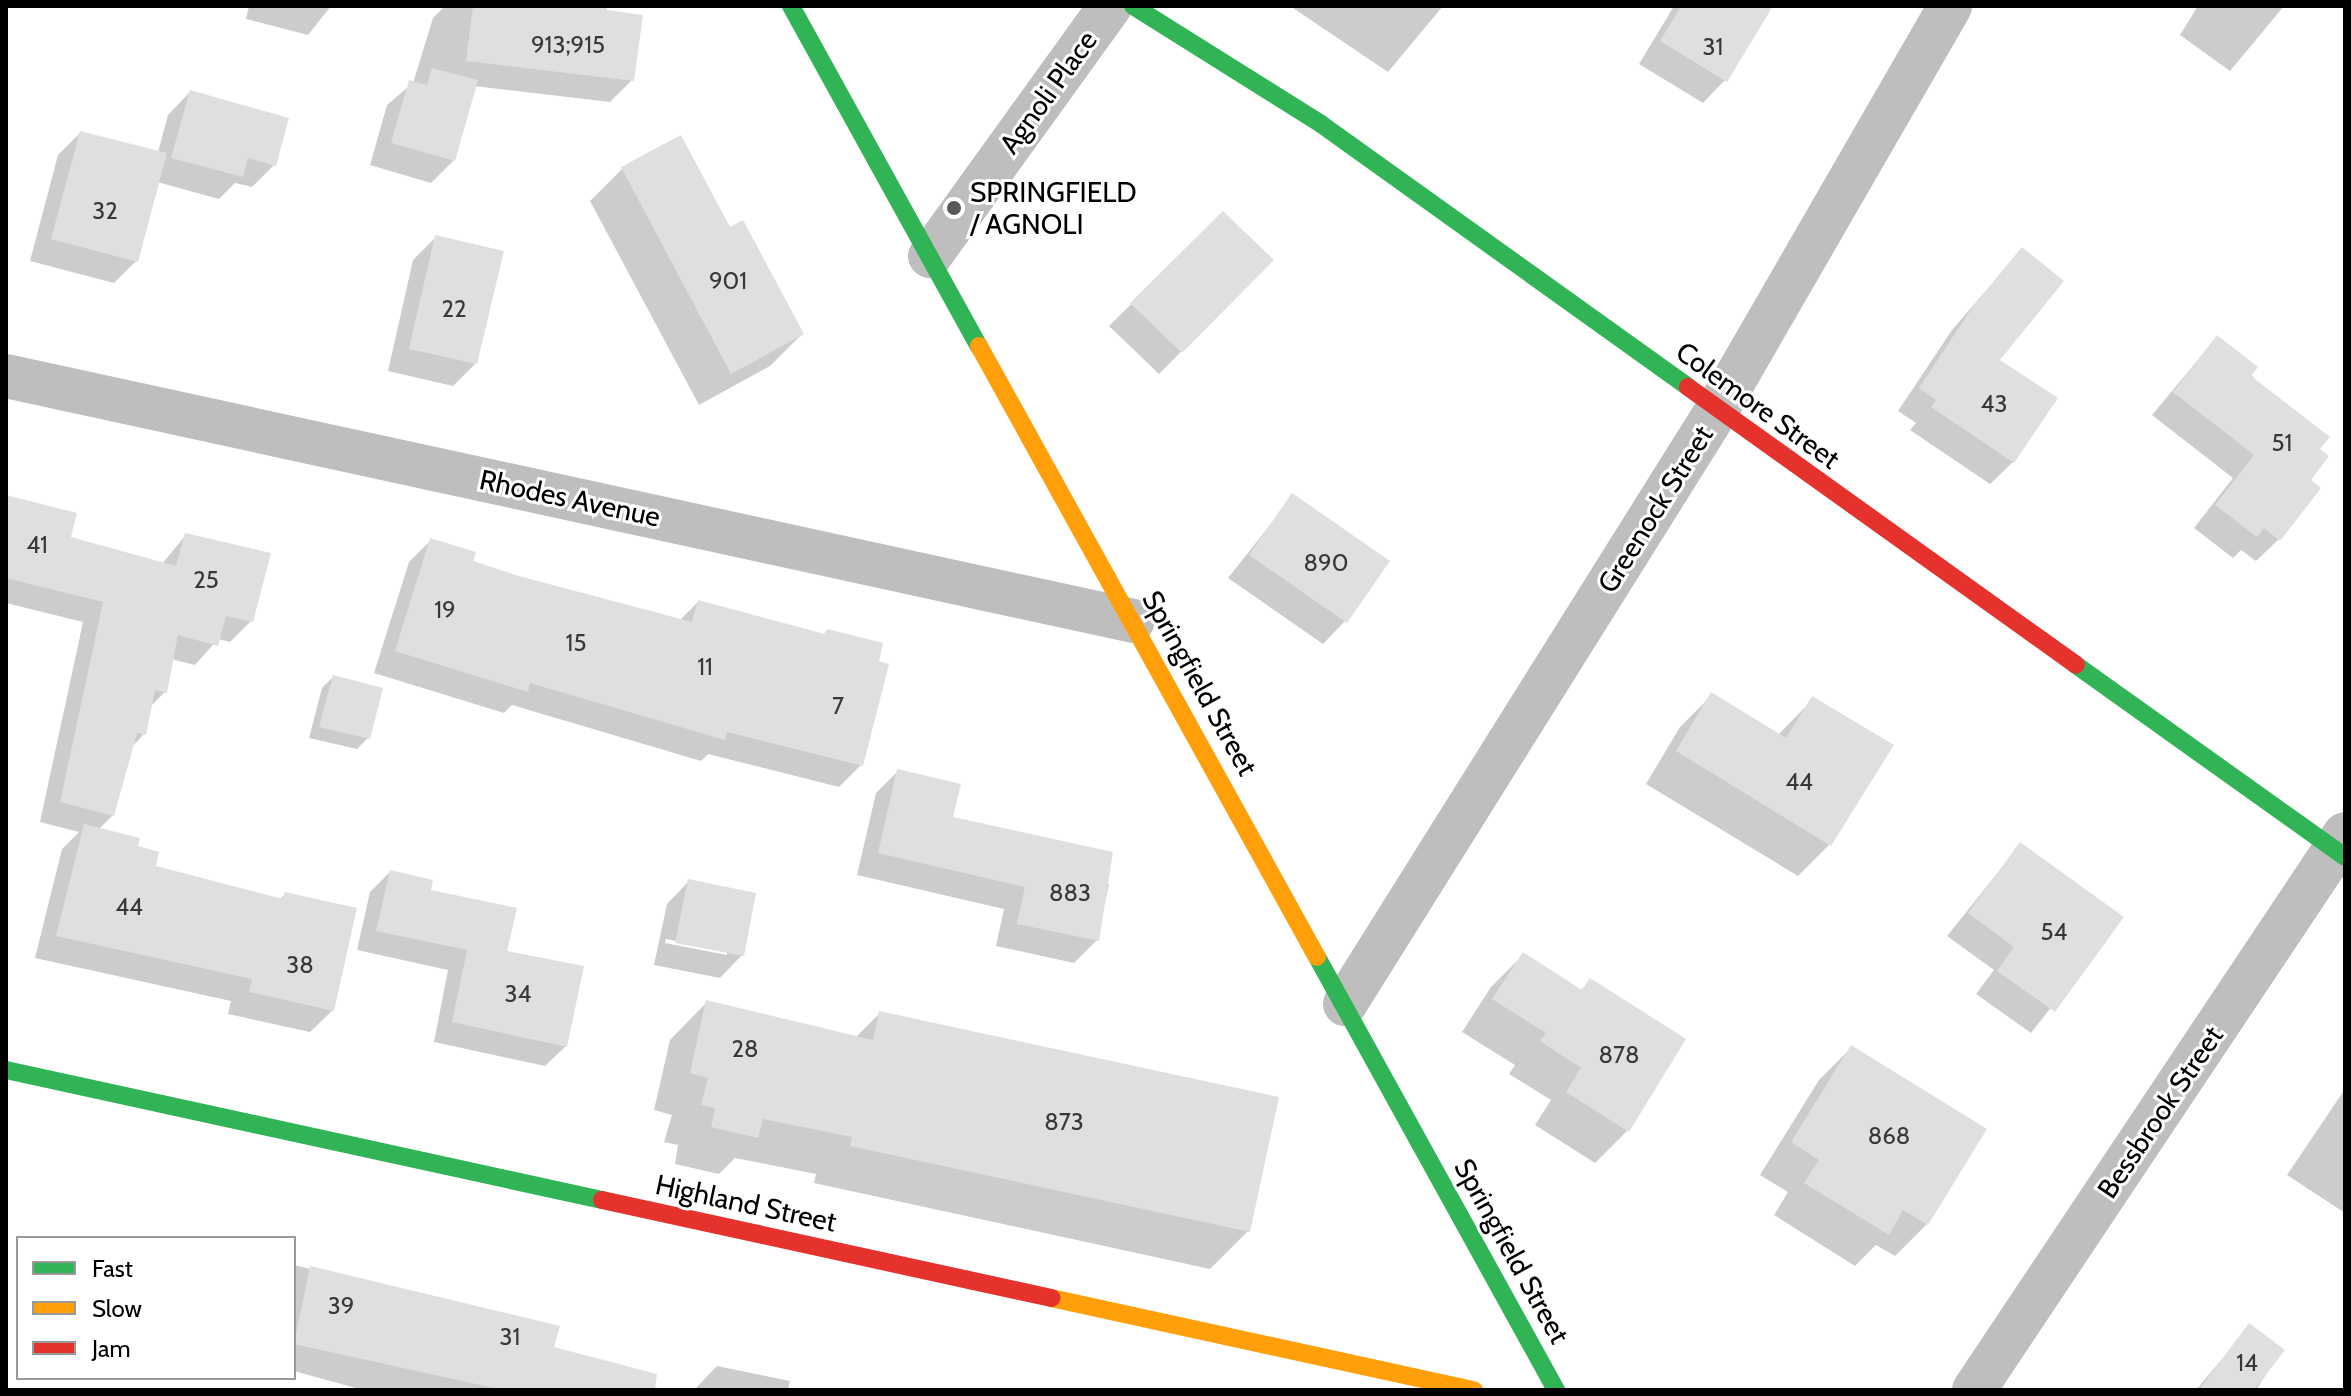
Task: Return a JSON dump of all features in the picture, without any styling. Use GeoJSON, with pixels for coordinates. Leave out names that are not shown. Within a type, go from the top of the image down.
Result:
{"type":"FeatureCollection","features":[{"type":"Feature","properties":{"kind":"street","name":"Springfield Street"},"geometry":{"type":"LineString","coordinates":[[791,6],[1556,1390]]}},
{"type":"Feature","properties":{"kind":"street","name":"Agnoli Place"},"geometry":{"type":"LineString","coordinates":[[930,256],[1110,6]]}},
{"type":"Feature","properties":{"kind":"street","name":"Colemore Street"},"geometry":{"type":"LineString","coordinates":[[1133,6],[1321,124],[1717,410],[2342,847]]}},
{"type":"Feature","properties":{"kind":"street","name":"Greenock Street"},"geometry":{"type":"LineString","coordinates":[[1345,1004],[1717,410],[1950,6]]}},
{"type":"Feature","properties":{"kind":"street","name":"Rhodes Avenue"},"geometry":{"type":"LineString","coordinates":[[6,376],[1133,621]]}},
{"type":"Feature","properties":{"kind":"street","name":"Bessbrook Street"},"geometry":{"type":"LineString","coordinates":[[1974,1390],[2342,847]]}},
{"type":"Feature","properties":{"kind":"street","name":"Highland Street"},"geometry":{"type":"LineString","coordinates":[[6,1070],[1474,1390]]}},
{"type":"Feature","properties":{"kind":"building"},"geometry":{"type":"Polygon","coordinates":[[[473,6],[607,6],[607,10],[643,15],[634,81],[466,61],[473,6]]]}},
{"type":"Feature","properties":{"kind":"building"},"geometry":{"type":"Polygon","coordinates":[[[1681,6],[1773,6],[1727,82],[1660,41],[1681,6]]]}},
{"type":"Feature","properties":{"kind":"building"},"geometry":{"type":"Polygon","coordinates":[[[432,68],[478,80],[455,161],[391,143],[409,80],[427,85],[432,68]]]}},
{"type":"Feature","properties":{"kind":"building"},"geometry":{"type":"Polygon","coordinates":[[[190,90],[289,118],[276,166],[248,158],[243,177],[171,158],[190,90]]]}},
{"type":"Feature","properties":{"kind":"building"},"geometry":{"type":"Polygon","coordinates":[[[80,131],[167,153],[138,262],[51,239],[80,131]]]}},
{"type":"Feature","properties":{"kind":"building"},"geometry":{"type":"Polygon","coordinates":[[[681,135],[730,227],[743,220],[804,334],[731,374],[621,167],[681,135]]]}},
{"type":"Feature","properties":{"kind":"building"},"geometry":{"type":"Polygon","coordinates":[[[1223,211],[1274,260],[1182,353],[1130,303],[1223,211]]]}},
{"type":"Feature","properties":{"kind":"building"},"geometry":{"type":"Polygon","coordinates":[[[435,235],[504,251],[477,364],[409,349],[435,235]]]}},
{"type":"Feature","properties":{"kind":"building"},"geometry":{"type":"Polygon","coordinates":[[[2022,247],[2064,281],[2000,360],[2058,398],[2014,463],[1931,407],[1936,400],[1919,388],[1974,305],[2022,247]]]}},
{"type":"Feature","properties":{"kind":"building"},"geometry":{"type":"Polygon","coordinates":[[[2217,335],[2258,367],[2251,376],[2330,437],[2320,449],[2329,456],[2311,480],[2321,488],[2280,541],[2264,528],[2257,537],[2215,505],[2254,455],[2173,392],[2217,335]]]}},
{"type":"Feature","properties":{"kind":"building"},"geometry":{"type":"Polygon","coordinates":[[[1292,493],[1390,561],[1347,623],[1249,555],[1292,493]]]}},
{"type":"Feature","properties":{"kind":"building"},"geometry":{"type":"Polygon","coordinates":[[[6,495],[77,513],[71,537],[176,566],[185,533],[271,553],[253,622],[226,616],[218,646],[178,635],[167,693],[155,690],[146,735],[137,733],[114,816],[60,802],[103,602],[6,578],[6,495]]]}},
{"type":"Feature","properties":{"kind":"building"},"geometry":{"type":"Polygon","coordinates":[[[430,538],[476,552],[473,561],[519,576],[692,622],[698,600],[825,634],[827,629],[883,643],[879,661],[889,664],[863,766],[727,732],[725,740],[530,683],[528,692],[395,651],[430,538]]]}},
{"type":"Feature","properties":{"kind":"building"},"geometry":{"type":"Polygon","coordinates":[[[333,675],[383,688],[370,739],[319,727],[333,675]]]}},
{"type":"Feature","properties":{"kind":"building"},"geometry":{"type":"Polygon","coordinates":[[[1711,692],[1786,738],[1812,696],[1894,745],[1831,846],[1676,751],[1711,692]]]}},
{"type":"Feature","properties":{"kind":"building"},"geometry":{"type":"Polygon","coordinates":[[[897,769],[961,784],[953,817],[1113,852],[1099,941],[1017,924],[1025,887],[878,853],[897,769]]]}},
{"type":"Feature","properties":{"kind":"building"},"geometry":{"type":"Polygon","coordinates":[[[84,824],[140,838],[138,846],[159,852],[156,866],[283,899],[285,892],[357,908],[334,1011],[249,992],[252,979],[56,936],[84,824]]]}},
{"type":"Feature","properties":{"kind":"building"},"geometry":{"type":"Polygon","coordinates":[[[2020,842],[2124,917],[2055,1012],[1997,971],[2014,947],[1968,913],[2020,842]]]}},
{"type":"Feature","properties":{"kind":"building"},"geometry":{"type":"Polygon","coordinates":[[[390,870],[433,880],[431,890],[517,908],[507,951],[584,966],[567,1047],[452,1022],[467,950],[376,931],[390,870]]]}},
{"type":"Feature","properties":{"kind":"building"},"geometry":{"type":"Polygon","coordinates":[[[688,879],[756,893],[744,956],[675,943],[688,879]]]}},
{"type":"Feature","properties":{"kind":"building"},"geometry":{"type":"Polygon","coordinates":[[[1523,952],[1582,990],[1590,978],[1686,1039],[1629,1132],[1566,1092],[1581,1068],[1540,1041],[1546,1033],[1492,999],[1523,952]]]}},
{"type":"Feature","properties":{"kind":"building"},"geometry":{"type":"Polygon","coordinates":[[[706,1000],[873,1040],[879,1011],[1279,1097],[1250,1232],[850,1146],[852,1137],[763,1119],[758,1138],[711,1127],[715,1108],[701,1105],[708,1078],[690,1073],[706,1000]]]}},
{"type":"Feature","properties":{"kind":"building"},"geometry":{"type":"Polygon","coordinates":[[[1851,1045],[1987,1129],[1928,1225],[1903,1210],[1889,1235],[1804,1183],[1819,1160],[1791,1142],[1851,1045]]]}},
{"type":"Feature","properties":{"kind":"building"},"geometry":{"type":"Polygon","coordinates":[[[310,1266],[560,1326],[554,1347],[657,1374],[655,1390],[503,1390],[296,1344],[310,1266]]]}},
{"type":"Feature","properties":{"kind":"building"},"geometry":{"type":"Polygon","coordinates":[[[2249,1323],[2285,1350],[2254,1390],[2199,1390],[2249,1323]]]}},
{"type":"Feature","properties":{"kind":"traffic: fast"},"geometry":{"type":"LineString","coordinates":[[791,6],[979,346]]}},
{"type":"Feature","properties":{"kind":"traffic: fast"},"geometry":{"type":"LineString","coordinates":[[1133,6],[1321,124],[1688,387]]}},
{"type":"Feature","properties":{"kind":"traffic: fast"},"geometry":{"type":"LineString","coordinates":[[2076,665],[2345,857]]}},
{"type":"Feature","properties":{"kind":"traffic: fast"},"geometry":{"type":"LineString","coordinates":[[1317,957],[1556,1390]]}},
{"type":"Feature","properties":{"kind":"traffic: fast"},"geometry":{"type":"LineString","coordinates":[[6,1070],[602,1200]]}},
{"type":"Feature","properties":{"kind":"traffic: slow"},"geometry":{"type":"LineString","coordinates":[[979,346],[1317,957]]}},
{"type":"Feature","properties":{"kind":"traffic: slow"},"geometry":{"type":"LineString","coordinates":[[1051,1298],[1474,1390]]}},
{"type":"Feature","properties":{"kind":"traffic: jam"},"geometry":{"type":"LineString","coordinates":[[1688,387],[2076,665]]}},
{"type":"Feature","properties":{"kind":"traffic: jam"},"geometry":{"type":"LineString","coordinates":[[602,1200],[1051,1298]]}},
{"type":"Feature","properties":{"kind":"place","name":"SPRINGFIELD / AGNOLI"},"geometry":{"type":"Point","coordinates":[954,208]}}]}
